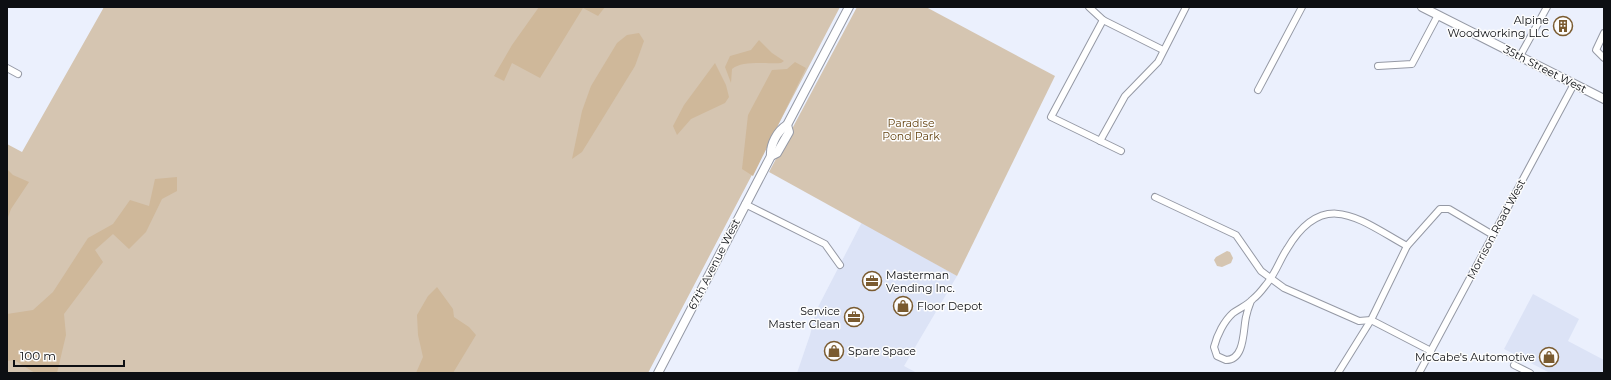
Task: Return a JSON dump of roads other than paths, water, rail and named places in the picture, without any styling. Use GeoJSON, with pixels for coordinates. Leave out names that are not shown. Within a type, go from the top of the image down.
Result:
{"type":"FeatureCollection","features":[{"type":"Feature","properties":{"kind":"street","name":"67th Avenue West"},"geometry":{"type":"LineString","coordinates":[[658,373],[771,156],[770,149],[781,129],[787,125],[849,7]]}},
{"type":"Feature","properties":{"kind":"street"},"geometry":{"type":"LineString","coordinates":[[1089,7],[1103,20],[1163,50]]}},
{"type":"Feature","properties":{"kind":"street"},"geometry":{"type":"LineString","coordinates":[[1100,141],[1125,96],[1158,62],[1186,7]]}},
{"type":"Feature","properties":{"kind":"street"},"geometry":{"type":"LineString","coordinates":[[1258,90],[1302,7]]}},
{"type":"Feature","properties":{"kind":"street","name":"35th Street West"},"geometry":{"type":"LineString","coordinates":[[1422,7],[1604,99]]}},
{"type":"Feature","properties":{"kind":"street"},"geometry":{"type":"LineString","coordinates":[[1520,56],[1547,7]]}},
{"type":"Feature","properties":{"kind":"street"},"geometry":{"type":"LineString","coordinates":[[1378,66],[1412,64],[1438,15]]}},
{"type":"Feature","properties":{"kind":"street"},"geometry":{"type":"LineString","coordinates":[[1103,20],[1051,117],[1121,151]]}},
{"type":"Feature","properties":{"kind":"street"},"geometry":{"type":"LineString","coordinates":[[1604,34],[1596,50],[1604,58]]}},
{"type":"Feature","properties":{"kind":"street"},"geometry":{"type":"LineString","coordinates":[[7,68],[18,74]]}},
{"type":"Feature","properties":{"kind":"street","name":"Morrison Road West"},"geometry":{"type":"LineString","coordinates":[[1419,373],[1574,84]]}},
{"type":"Feature","properties":{"kind":"street"},"geometry":{"type":"LineString","coordinates":[[1155,197],[1236,235],[1261,271],[1270,280],[1284,288],[1359,321],[1370,320],[1431,352]]}},
{"type":"Feature","properties":{"kind":"street"},"geometry":{"type":"LineString","coordinates":[[745,204],[820,241],[831,250],[840,265]]}},
{"type":"Feature","properties":{"kind":"street"},"geometry":{"type":"LineString","coordinates":[[1338,373],[1370,320],[1407,246],[1436,213],[1444,208],[1449,209],[1493,235]]}},
{"type":"Feature","properties":{"kind":"street"},"geometry":{"type":"LineString","coordinates":[[1251,301],[1246,316],[1241,346],[1234,358],[1226,360],[1217,356],[1214,347],[1226,322],[1233,314],[1251,301],[1270,280],[1287,248],[1302,229],[1315,218],[1324,213],[1333,212],[1353,216],[1407,246]]}},
{"type":"Feature","properties":{"kind":"street"},"geometry":{"type":"LineString","coordinates":[[1514,365],[1530,373]]}},
{"type":"Feature","properties":{"kind":"place","name":"Alpine Woodworking LLC"},"geometry":{"type":"Point","coordinates":[1563,26]}},
{"type":"Feature","properties":{"kind":"place","name":"Masterman Vending Inc."},"geometry":{"type":"Point","coordinates":[872,281]}},
{"type":"Feature","properties":{"kind":"place","name":"Floor Depot"},"geometry":{"type":"Point","coordinates":[903,306]}},
{"type":"Feature","properties":{"kind":"place","name":"Service Master Clean"},"geometry":{"type":"Point","coordinates":[854,317]}},
{"type":"Feature","properties":{"kind":"place","name":"Spare Space"},"geometry":{"type":"Point","coordinates":[834,351]}},
{"type":"Feature","properties":{"kind":"place","name":"McCabe's Automotive"},"geometry":{"type":"Point","coordinates":[1549,357]}},
{"type":"Feature","properties":{"kind":"park label","name":"Paradise Pond Park"},"geometry":{"type":"Point","coordinates":[911,129]}}]}
